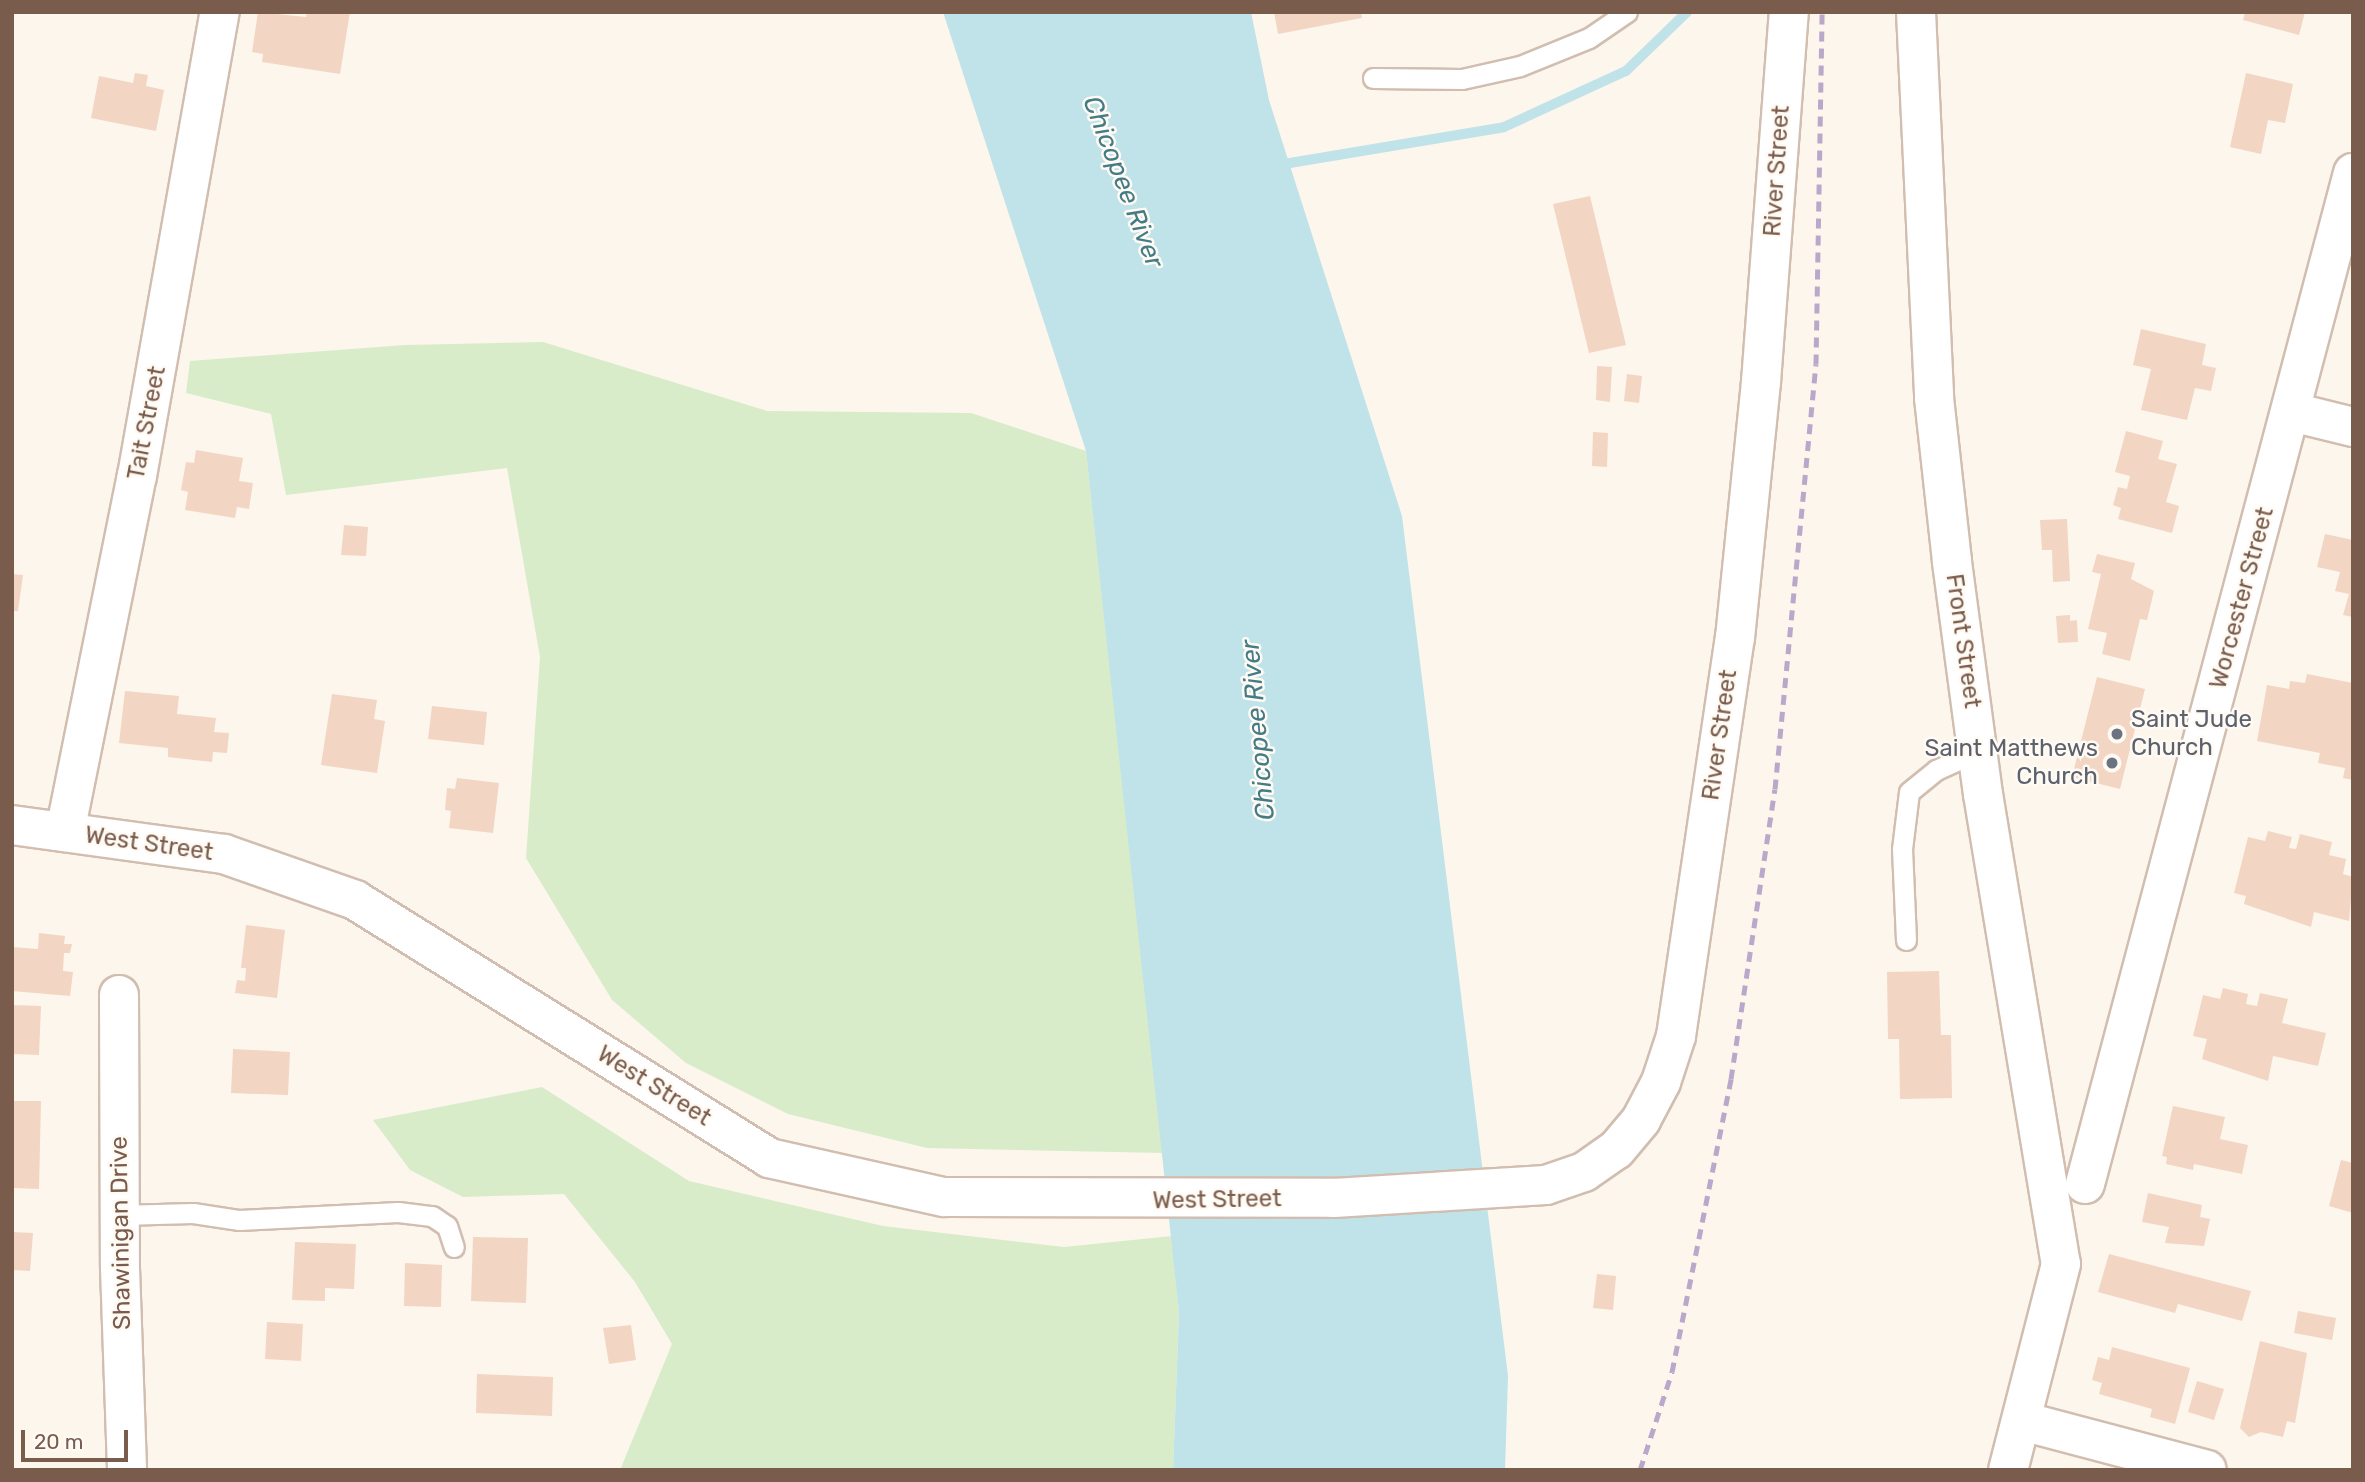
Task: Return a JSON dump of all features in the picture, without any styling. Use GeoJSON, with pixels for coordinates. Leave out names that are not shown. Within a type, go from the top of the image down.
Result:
{"type":"FeatureCollection","features":[{"type":"Feature","properties":{"kind":"main road","name":"Tait Street"},"geometry":{"type":"LineString","coordinates":[[65,832],[137,476],[220,12]]}},
{"type":"Feature","properties":{"kind":"main road","name":"River Street"},"geometry":{"type":"LineString","coordinates":[[1334,1198],[1500,1188],[1567,1179],[1616,1150],[1652,1104],[1676,1036],[1735,638],[1760,382],[1788,12]]}},
{"type":"Feature","properties":{"kind":"main road","name":"Front Street"},"geometry":{"type":"LineString","coordinates":[[1916,12],[1934,398],[1978,751],[2061,1264],[2022,1421]]}},
{"type":"Feature","properties":{"kind":"main road","name":"Worcester Street"},"geometry":{"type":"LineString","coordinates":[[2085,1184],[2292,412],[2353,173]]}},
{"type":"Feature","properties":{"kind":"main road"},"geometry":{"type":"LineString","coordinates":[[2292,412],[2353,427]]}},
{"type":"Feature","properties":{"kind":"main road","name":"West Street"},"geometry":{"type":"LineString","coordinates":[[12,825],[224,854],[355,900],[769,1158],[944,1197],[1141,1201],[1334,1198]]}},
{"type":"Feature","properties":{"kind":"main road","name":"Shawinigan Drive"},"geometry":{"type":"LineString","coordinates":[[119,995],[120,1214],[127,1470]]}},
{"type":"Feature","properties":{"kind":"main road"},"geometry":{"type":"LineString","coordinates":[[2008,1470],[2022,1421],[2207,1470]]}},
{"type":"Feature","properties":{"kind":"lane"},"geometry":{"type":"LineString","coordinates":[[1373,78],[1462,79],[1520,66],[1589,38],[1627,12]]}},
{"type":"Feature","properties":{"kind":"lane"},"geometry":{"type":"LineString","coordinates":[[1906,940],[1902,849],[1909,792],[1936,770],[1978,751]]}},
{"type":"Feature","properties":{"kind":"lane"},"geometry":{"type":"LineString","coordinates":[[120,1214],[192,1213],[239,1220],[398,1212],[432,1216],[447,1226],[454,1247]]}},
{"type":"Feature","properties":{"kind":"green space"},"geometry":{"type":"Polygon","coordinates":[[[543,342],[767,411],[971,413],[1086,451],[1164,1153],[927,1148],[788,1114],[686,1063],[612,1000],[526,858],[540,657],[507,468],[286,495],[271,414],[186,393],[190,361],[405,345],[543,342]]]}},
{"type":"Feature","properties":{"kind":"green space"},"geometry":{"type":"Polygon","coordinates":[[[542,1087],[689,1181],[883,1226],[1064,1247],[1172,1236],[1179,1312],[1173,1470],[620,1470],[672,1344],[635,1282],[564,1194],[463,1197],[410,1170],[373,1120],[542,1087]]]}},
{"type":"Feature","properties":{"kind":"water","name":"Chicopee River"},"geometry":{"type":"Polygon","coordinates":[[[943,12],[1251,12],[1269,100],[1402,516],[1508,1376],[1505,1470],[1173,1470],[1179,1312],[1086,451],[943,12]]]}},
{"type":"Feature","properties":{"kind":"building"},"geometry":{"type":"Polygon","coordinates":[[[258,12],[306,17],[307,12],[350,12],[340,74],[262,62],[263,54],[252,52],[258,12]]]}},
{"type":"Feature","properties":{"kind":"building"},"geometry":{"type":"Polygon","coordinates":[[[1274,12],[1361,12],[1362,18],[1278,34],[1274,12]]]}},
{"type":"Feature","properties":{"kind":"building"},"geometry":{"type":"Polygon","coordinates":[[[2245,12],[2305,12],[2299,35],[2243,20],[2245,12]]]}},
{"type":"Feature","properties":{"kind":"building"},"geometry":{"type":"Polygon","coordinates":[[[135,73],[148,75],[146,86],[164,90],[156,131],[91,118],[99,76],[133,83],[135,73]]]}},
{"type":"Feature","properties":{"kind":"building"},"geometry":{"type":"Polygon","coordinates":[[[2246,73],[2293,84],[2285,123],[2268,120],[2261,154],[2230,147],[2246,73]]]}},
{"type":"Feature","properties":{"kind":"building"},"geometry":{"type":"Polygon","coordinates":[[[1590,196],[1626,345],[1589,353],[1553,204],[1590,196]]]}},
{"type":"Feature","properties":{"kind":"building"},"geometry":{"type":"Polygon","coordinates":[[[2141,329],[2206,344],[2202,365],[2216,368],[2211,391],[2195,388],[2187,420],[2141,410],[2151,369],[2133,365],[2141,329]]]}},
{"type":"Feature","properties":{"kind":"building"},"geometry":{"type":"Polygon","coordinates":[[[1597,366],[1612,367],[1610,402],[1596,400],[1597,366]]]}},
{"type":"Feature","properties":{"kind":"building"},"geometry":{"type":"Polygon","coordinates":[[[1627,374],[1642,376],[1639,403],[1624,401],[1627,374]]]}},
{"type":"Feature","properties":{"kind":"building"},"geometry":{"type":"Polygon","coordinates":[[[2126,431],[2163,441],[2158,459],[2177,464],[2166,502],[2179,506],[2172,533],[2118,519],[2121,508],[2113,505],[2118,487],[2127,489],[2130,476],[2115,472],[2126,431]]]}},
{"type":"Feature","properties":{"kind":"building"},"geometry":{"type":"Polygon","coordinates":[[[1593,432],[1608,433],[1607,467],[1592,466],[1593,432]]]}},
{"type":"Feature","properties":{"kind":"building"},"geometry":{"type":"Polygon","coordinates":[[[196,450],[243,458],[239,481],[253,483],[249,509],[237,507],[235,518],[185,510],[188,492],[181,490],[186,462],[194,463],[196,450]]]}},
{"type":"Feature","properties":{"kind":"building"},"geometry":{"type":"Polygon","coordinates":[[[2067,519],[2070,581],[2053,582],[2052,550],[2042,550],[2040,520],[2067,519]]]}},
{"type":"Feature","properties":{"kind":"building"},"geometry":{"type":"Polygon","coordinates":[[[344,525],[368,527],[366,556],[341,555],[344,525]]]}},
{"type":"Feature","properties":{"kind":"building"},"geometry":{"type":"Polygon","coordinates":[[[2325,534],[2353,540],[2353,617],[2343,615],[2349,594],[2335,591],[2340,572],[2317,567],[2325,534]]]}},
{"type":"Feature","properties":{"kind":"building"},"geometry":{"type":"Polygon","coordinates":[[[2097,554],[2135,563],[2131,579],[2154,591],[2147,620],[2140,619],[2130,661],[2102,654],[2107,633],[2088,629],[2101,574],[2092,572],[2097,554]]]}},
{"type":"Feature","properties":{"kind":"building"},"geometry":{"type":"Polygon","coordinates":[[[12,574],[23,575],[18,611],[12,611],[12,574]]]}},
{"type":"Feature","properties":{"kind":"building"},"geometry":{"type":"Polygon","coordinates":[[[2070,615],[2070,621],[2077,620],[2078,642],[2058,643],[2056,616],[2070,615]]]}},
{"type":"Feature","properties":{"kind":"building"},"geometry":{"type":"Polygon","coordinates":[[[2307,674],[2353,683],[2353,780],[2343,778],[2345,768],[2318,763],[2320,753],[2257,741],[2267,685],[2289,689],[2290,681],[2305,683],[2307,674]]]}},
{"type":"Feature","properties":{"kind":"building"},"geometry":{"type":"Polygon","coordinates":[[[2097,677],[2145,689],[2120,789],[2072,777],[2097,677]]]}},
{"type":"Feature","properties":{"kind":"building"},"geometry":{"type":"Polygon","coordinates":[[[125,691],[179,696],[177,714],[216,718],[214,732],[229,733],[227,753],[213,752],[212,762],[168,757],[168,748],[119,743],[125,691]]]}},
{"type":"Feature","properties":{"kind":"building"},"geometry":{"type":"Polygon","coordinates":[[[332,694],[377,700],[374,719],[385,721],[377,773],[321,765],[332,694]]]}},
{"type":"Feature","properties":{"kind":"building"},"geometry":{"type":"Polygon","coordinates":[[[432,706],[487,712],[484,745],[428,739],[432,706]]]}},
{"type":"Feature","properties":{"kind":"building"},"geometry":{"type":"Polygon","coordinates":[[[457,778],[499,783],[493,833],[449,828],[451,811],[445,810],[447,788],[455,789],[457,778]]]}},
{"type":"Feature","properties":{"kind":"building"},"geometry":{"type":"Polygon","coordinates":[[[2268,831],[2292,837],[2289,848],[2296,849],[2300,834],[2332,842],[2329,855],[2346,859],[2343,874],[2353,877],[2349,921],[2314,912],[2311,927],[2244,904],[2246,896],[2234,893],[2248,837],[2265,841],[2268,831]]]}},
{"type":"Feature","properties":{"kind":"building"},"geometry":{"type":"Polygon","coordinates":[[[246,925],[285,930],[277,998],[235,993],[237,980],[245,981],[246,968],[241,968],[246,925]]]}},
{"type":"Feature","properties":{"kind":"building"},"geometry":{"type":"Polygon","coordinates":[[[39,933],[65,936],[64,944],[72,944],[70,953],[64,953],[63,971],[73,972],[70,996],[12,991],[12,947],[38,949],[39,933]]]}},
{"type":"Feature","properties":{"kind":"building"},"geometry":{"type":"Polygon","coordinates":[[[1939,971],[1941,1035],[1951,1035],[1952,1098],[1900,1099],[1899,1039],[1888,1039],[1887,972],[1939,971]]]}},
{"type":"Feature","properties":{"kind":"building"},"geometry":{"type":"Polygon","coordinates":[[[2223,988],[2248,994],[2246,1004],[2257,1006],[2260,993],[2288,999],[2282,1023],[2326,1033],[2318,1066],[2273,1056],[2268,1081],[2202,1059],[2207,1039],[2193,1036],[2203,995],[2220,999],[2223,988]]]}},
{"type":"Feature","properties":{"kind":"building"},"geometry":{"type":"Polygon","coordinates":[[[12,1005],[41,1006],[39,1055],[12,1054],[12,1005]]]}},
{"type":"Feature","properties":{"kind":"building"},"geometry":{"type":"Polygon","coordinates":[[[233,1049],[290,1052],[288,1095],[231,1093],[233,1049]]]}},
{"type":"Feature","properties":{"kind":"building"},"geometry":{"type":"Polygon","coordinates":[[[12,1101],[41,1101],[39,1189],[12,1188],[12,1101]]]}},
{"type":"Feature","properties":{"kind":"building"},"geometry":{"type":"Polygon","coordinates":[[[2173,1106],[2225,1117],[2220,1139],[2248,1145],[2242,1174],[2194,1164],[2193,1170],[2166,1164],[2167,1157],[2162,1156],[2173,1106]]]}},
{"type":"Feature","properties":{"kind":"building"},"geometry":{"type":"Polygon","coordinates":[[[2341,1160],[2353,1163],[2353,1213],[2329,1206],[2341,1160]]]}},
{"type":"Feature","properties":{"kind":"building"},"geometry":{"type":"Polygon","coordinates":[[[2148,1193],[2202,1205],[2200,1217],[2210,1219],[2204,1246],[2165,1243],[2169,1227],[2142,1222],[2148,1193]]]}},
{"type":"Feature","properties":{"kind":"building"},"geometry":{"type":"Polygon","coordinates":[[[12,1232],[33,1233],[30,1271],[12,1270],[12,1232]]]}},
{"type":"Feature","properties":{"kind":"building"},"geometry":{"type":"Polygon","coordinates":[[[473,1237],[528,1238],[526,1303],[471,1301],[473,1237]]]}},
{"type":"Feature","properties":{"kind":"building"},"geometry":{"type":"Polygon","coordinates":[[[295,1242],[356,1244],[354,1289],[325,1288],[325,1301],[292,1300],[295,1242]]]}},
{"type":"Feature","properties":{"kind":"building"},"geometry":{"type":"Polygon","coordinates":[[[2109,1254],[2251,1291],[2242,1321],[2178,1304],[2175,1313],[2098,1292],[2109,1254]]]}},
{"type":"Feature","properties":{"kind":"building"},"geometry":{"type":"Polygon","coordinates":[[[405,1263],[442,1265],[441,1307],[404,1306],[405,1263]]]}},
{"type":"Feature","properties":{"kind":"building"},"geometry":{"type":"Polygon","coordinates":[[[1597,1274],[1616,1276],[1613,1310],[1593,1308],[1597,1274]]]}},
{"type":"Feature","properties":{"kind":"building"},"geometry":{"type":"Polygon","coordinates":[[[2298,1311],[2336,1318],[2332,1340],[2294,1333],[2298,1311]]]}},
{"type":"Feature","properties":{"kind":"building"},"geometry":{"type":"Polygon","coordinates":[[[267,1322],[303,1324],[301,1361],[265,1359],[267,1322]]]}},
{"type":"Feature","properties":{"kind":"building"},"geometry":{"type":"Polygon","coordinates":[[[631,1325],[636,1360],[609,1364],[603,1328],[631,1325]]]}},
{"type":"Feature","properties":{"kind":"building"},"geometry":{"type":"Polygon","coordinates":[[[2260,1341],[2307,1353],[2295,1423],[2287,1421],[2283,1437],[2261,1432],[2249,1437],[2240,1428],[2260,1341]]]}},
{"type":"Feature","properties":{"kind":"building"},"geometry":{"type":"Polygon","coordinates":[[[2112,1347],[2190,1368],[2175,1424],[2150,1417],[2152,1409],[2099,1394],[2102,1383],[2092,1380],[2098,1357],[2109,1360],[2112,1347]]]}},
{"type":"Feature","properties":{"kind":"building"},"geometry":{"type":"Polygon","coordinates":[[[477,1374],[553,1377],[552,1416],[476,1413],[477,1374]]]}},
{"type":"Feature","properties":{"kind":"building"},"geometry":{"type":"Polygon","coordinates":[[[2197,1381],[2224,1389],[2214,1420],[2188,1412],[2197,1381]]]}},
{"type":"Feature","properties":{"kind":"waterway"},"geometry":{"type":"LineString","coordinates":[[1278,165],[1504,127],[1626,71],[1687,12]]}},
{"type":"Feature","properties":{"kind":"railway"},"geometry":{"type":"LineString","coordinates":[[1640,1470],[1672,1372],[1731,1079],[1775,789],[1816,364],[1822,12]]}},
{"type":"Feature","properties":{"kind":"place","name":"Saint Jude Church"},"geometry":{"type":"Point","coordinates":[2117,734]}},
{"type":"Feature","properties":{"kind":"place","name":"Saint Matthews Church"},"geometry":{"type":"Point","coordinates":[2112,763]}}]}
